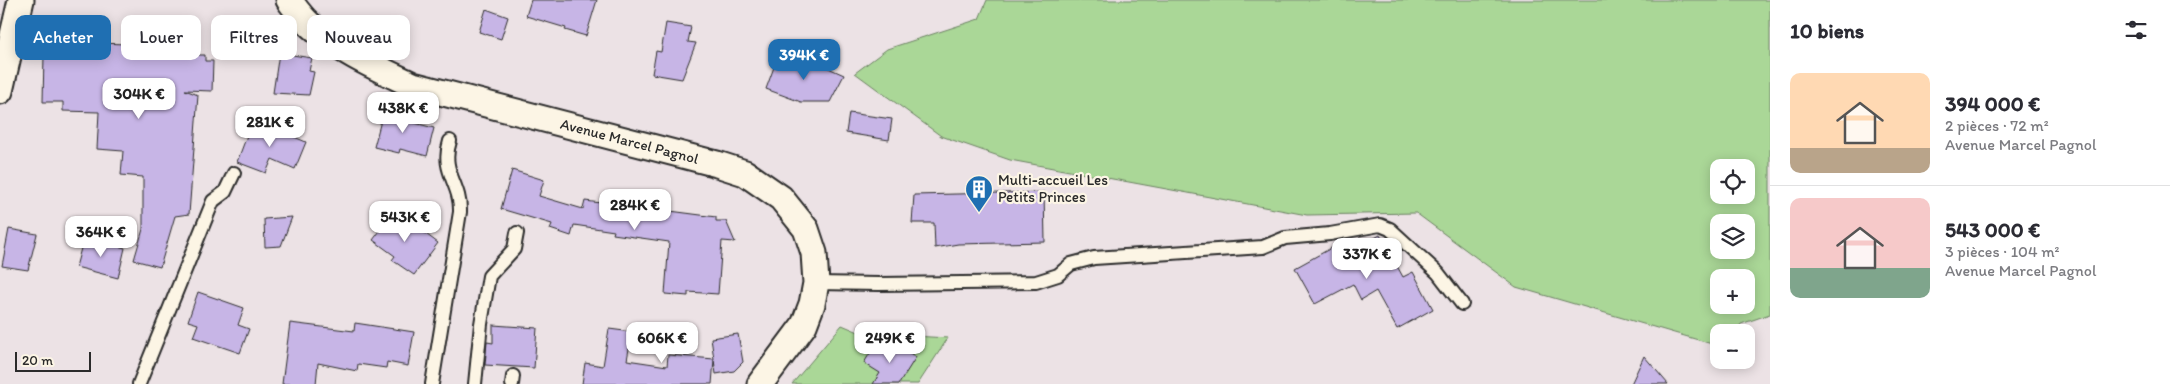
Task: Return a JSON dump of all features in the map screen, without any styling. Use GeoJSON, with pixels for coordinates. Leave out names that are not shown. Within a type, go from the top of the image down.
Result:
{"type":"FeatureCollection","features":[{"type":"Feature","properties":{"kind":"street"},"geometry":{"type":"LineString","coordinates":[[0,91],[22,0]]}},
{"type":"Feature","properties":{"kind":"street","name":"Avenue Marcel Pagnol"},"geometry":{"type":"LineString","coordinates":[[289,0],[309,24],[339,45],[368,64],[414,85],[708,161],[745,173],[782,198],[806,229],[814,253],[816,283],[812,304],[804,325],[760,384]]}},
{"type":"Feature","properties":{"kind":"lane"},"geometry":{"type":"LineString","coordinates":[[432,384],[460,212],[460,198],[448,170],[445,154],[450,141]]}},
{"type":"Feature","properties":{"kind":"lane"},"geometry":{"type":"LineString","coordinates":[[139,384],[212,201],[225,192],[234,174]]}},
{"type":"Feature","properties":{"kind":"lane"},"geometry":{"type":"LineString","coordinates":[[816,283],[1036,282],[1058,275],[1071,264],[1094,258],[1263,248],[1285,238],[1330,234],[1380,225],[1390,229],[1438,273],[1462,304]]}},
{"type":"Feature","properties":{"kind":"lane"},"geometry":{"type":"LineString","coordinates":[[475,384],[481,324],[489,276],[514,249],[517,233]]}},
{"type":"Feature","properties":{"kind":"green space"},"geometry":{"type":"Polygon","coordinates":[[[987,0],[1770,0],[1770,314],[1741,324],[1710,324],[1710,343],[1516,287],[1416,213],[1307,215],[1010,160],[941,136],[855,73],[887,49],[979,19],[987,0]]]}},
{"type":"Feature","properties":{"kind":"green space"},"geometry":{"type":"Polygon","coordinates":[[[842,325],[861,333],[948,338],[918,384],[792,384],[842,325]]]}},
{"type":"Feature","properties":{"kind":"building"},"geometry":{"type":"Polygon","coordinates":[[[531,0],[597,0],[586,36],[526,16],[531,0]]]}},
{"type":"Feature","properties":{"kind":"building"},"geometry":{"type":"Polygon","coordinates":[[[486,9],[508,17],[501,39],[479,32],[486,9]]]}},
{"type":"Feature","properties":{"kind":"building"},"geometry":{"type":"Polygon","coordinates":[[[666,23],[691,27],[688,42],[696,43],[682,79],[652,74],[656,51],[661,52],[666,23]]]}},
{"type":"Feature","properties":{"kind":"building"},"geometry":{"type":"Polygon","coordinates":[[[111,43],[121,44],[121,60],[201,60],[201,55],[205,55],[205,61],[213,61],[212,91],[185,90],[198,95],[189,214],[175,216],[160,267],[134,260],[143,229],[143,177],[121,175],[123,151],[97,149],[99,112],[63,111],[63,102],[43,102],[44,60],[111,60],[111,43]]]}},
{"type":"Feature","properties":{"kind":"building"},"geometry":{"type":"Polygon","coordinates":[[[297,56],[312,60],[309,71],[314,72],[309,95],[273,93],[278,60],[297,60],[297,56]]]}},
{"type":"Feature","properties":{"kind":"building"},"geometry":{"type":"Polygon","coordinates":[[[786,57],[805,63],[806,58],[844,75],[830,102],[801,102],[766,89],[777,59],[784,62],[786,57]]]}},
{"type":"Feature","properties":{"kind":"building"},"geometry":{"type":"Polygon","coordinates":[[[384,109],[409,116],[407,121],[434,128],[427,156],[400,149],[399,153],[374,147],[384,109]]]}},
{"type":"Feature","properties":{"kind":"building"},"geometry":{"type":"Polygon","coordinates":[[[849,113],[892,119],[889,140],[846,133],[849,113]]]}},
{"type":"Feature","properties":{"kind":"building"},"geometry":{"type":"Polygon","coordinates":[[[259,122],[306,142],[295,169],[272,159],[266,173],[237,162],[251,125],[257,127],[259,122]]]}},
{"type":"Feature","properties":{"kind":"building"},"geometry":{"type":"Polygon","coordinates":[[[512,170],[544,180],[539,196],[583,209],[585,201],[601,202],[716,217],[716,221],[726,221],[735,242],[722,241],[718,294],[688,292],[688,296],[665,294],[669,242],[613,234],[614,231],[574,225],[571,236],[550,229],[552,224],[501,209],[512,170]]]}},
{"type":"Feature","properties":{"kind":"building","name":"Multi-accueil Les Petits Princes"},"geometry":{"type":"Polygon","coordinates":[[[1044,192],[1045,242],[958,244],[935,248],[934,223],[912,223],[914,195],[1044,192]]]}},
{"type":"Feature","properties":{"kind":"building"},"geometry":{"type":"Polygon","coordinates":[[[395,211],[438,243],[414,275],[392,260],[395,256],[373,240],[395,211]]]}},
{"type":"Feature","properties":{"kind":"building"},"geometry":{"type":"Polygon","coordinates":[[[292,217],[281,246],[265,247],[264,219],[292,217]]]}},
{"type":"Feature","properties":{"kind":"building"},"geometry":{"type":"Polygon","coordinates":[[[9,229],[37,234],[28,270],[2,266],[9,229]]]}},
{"type":"Feature","properties":{"kind":"building"},"geometry":{"type":"Polygon","coordinates":[[[1380,235],[1403,277],[1413,272],[1433,309],[1397,329],[1376,291],[1361,300],[1353,284],[1315,304],[1295,268],[1333,247],[1338,258],[1380,235]]]}},
{"type":"Feature","properties":{"kind":"building"},"geometry":{"type":"Polygon","coordinates":[[[84,237],[125,248],[118,278],[76,267],[84,237]]]}},
{"type":"Feature","properties":{"kind":"building"},"geometry":{"type":"Polygon","coordinates":[[[198,292],[244,308],[238,325],[249,329],[240,353],[193,337],[198,324],[188,321],[198,292]]]}},
{"type":"Feature","properties":{"kind":"building"},"geometry":{"type":"Polygon","coordinates":[[[290,323],[354,331],[355,323],[414,332],[408,366],[387,362],[386,368],[358,364],[357,371],[318,363],[316,384],[282,384],[290,323]]]}},
{"type":"Feature","properties":{"kind":"building"},"geometry":{"type":"Polygon","coordinates":[[[493,325],[537,328],[534,368],[485,365],[487,342],[493,343],[493,325]]]}},
{"type":"Feature","properties":{"kind":"building"},"geometry":{"type":"Polygon","coordinates":[[[609,329],[632,332],[627,360],[667,366],[668,355],[714,359],[711,338],[738,334],[743,362],[734,371],[716,374],[714,360],[712,384],[582,384],[585,363],[603,366],[609,329]]]}},
{"type":"Feature","properties":{"kind":"building"},"geometry":{"type":"Polygon","coordinates":[[[876,343],[892,353],[897,345],[916,357],[899,384],[873,384],[880,373],[864,363],[876,343]]]}},
{"type":"Feature","properties":{"kind":"building"},"geometry":{"type":"Polygon","coordinates":[[[1644,356],[1668,384],[1631,384],[1644,356]]]}},
{"type":"Feature","properties":{"kind":"place","name":"Multi-accueil Les Petits Princes"},"geometry":{"type":"Point","coordinates":[979,213]}}]}
